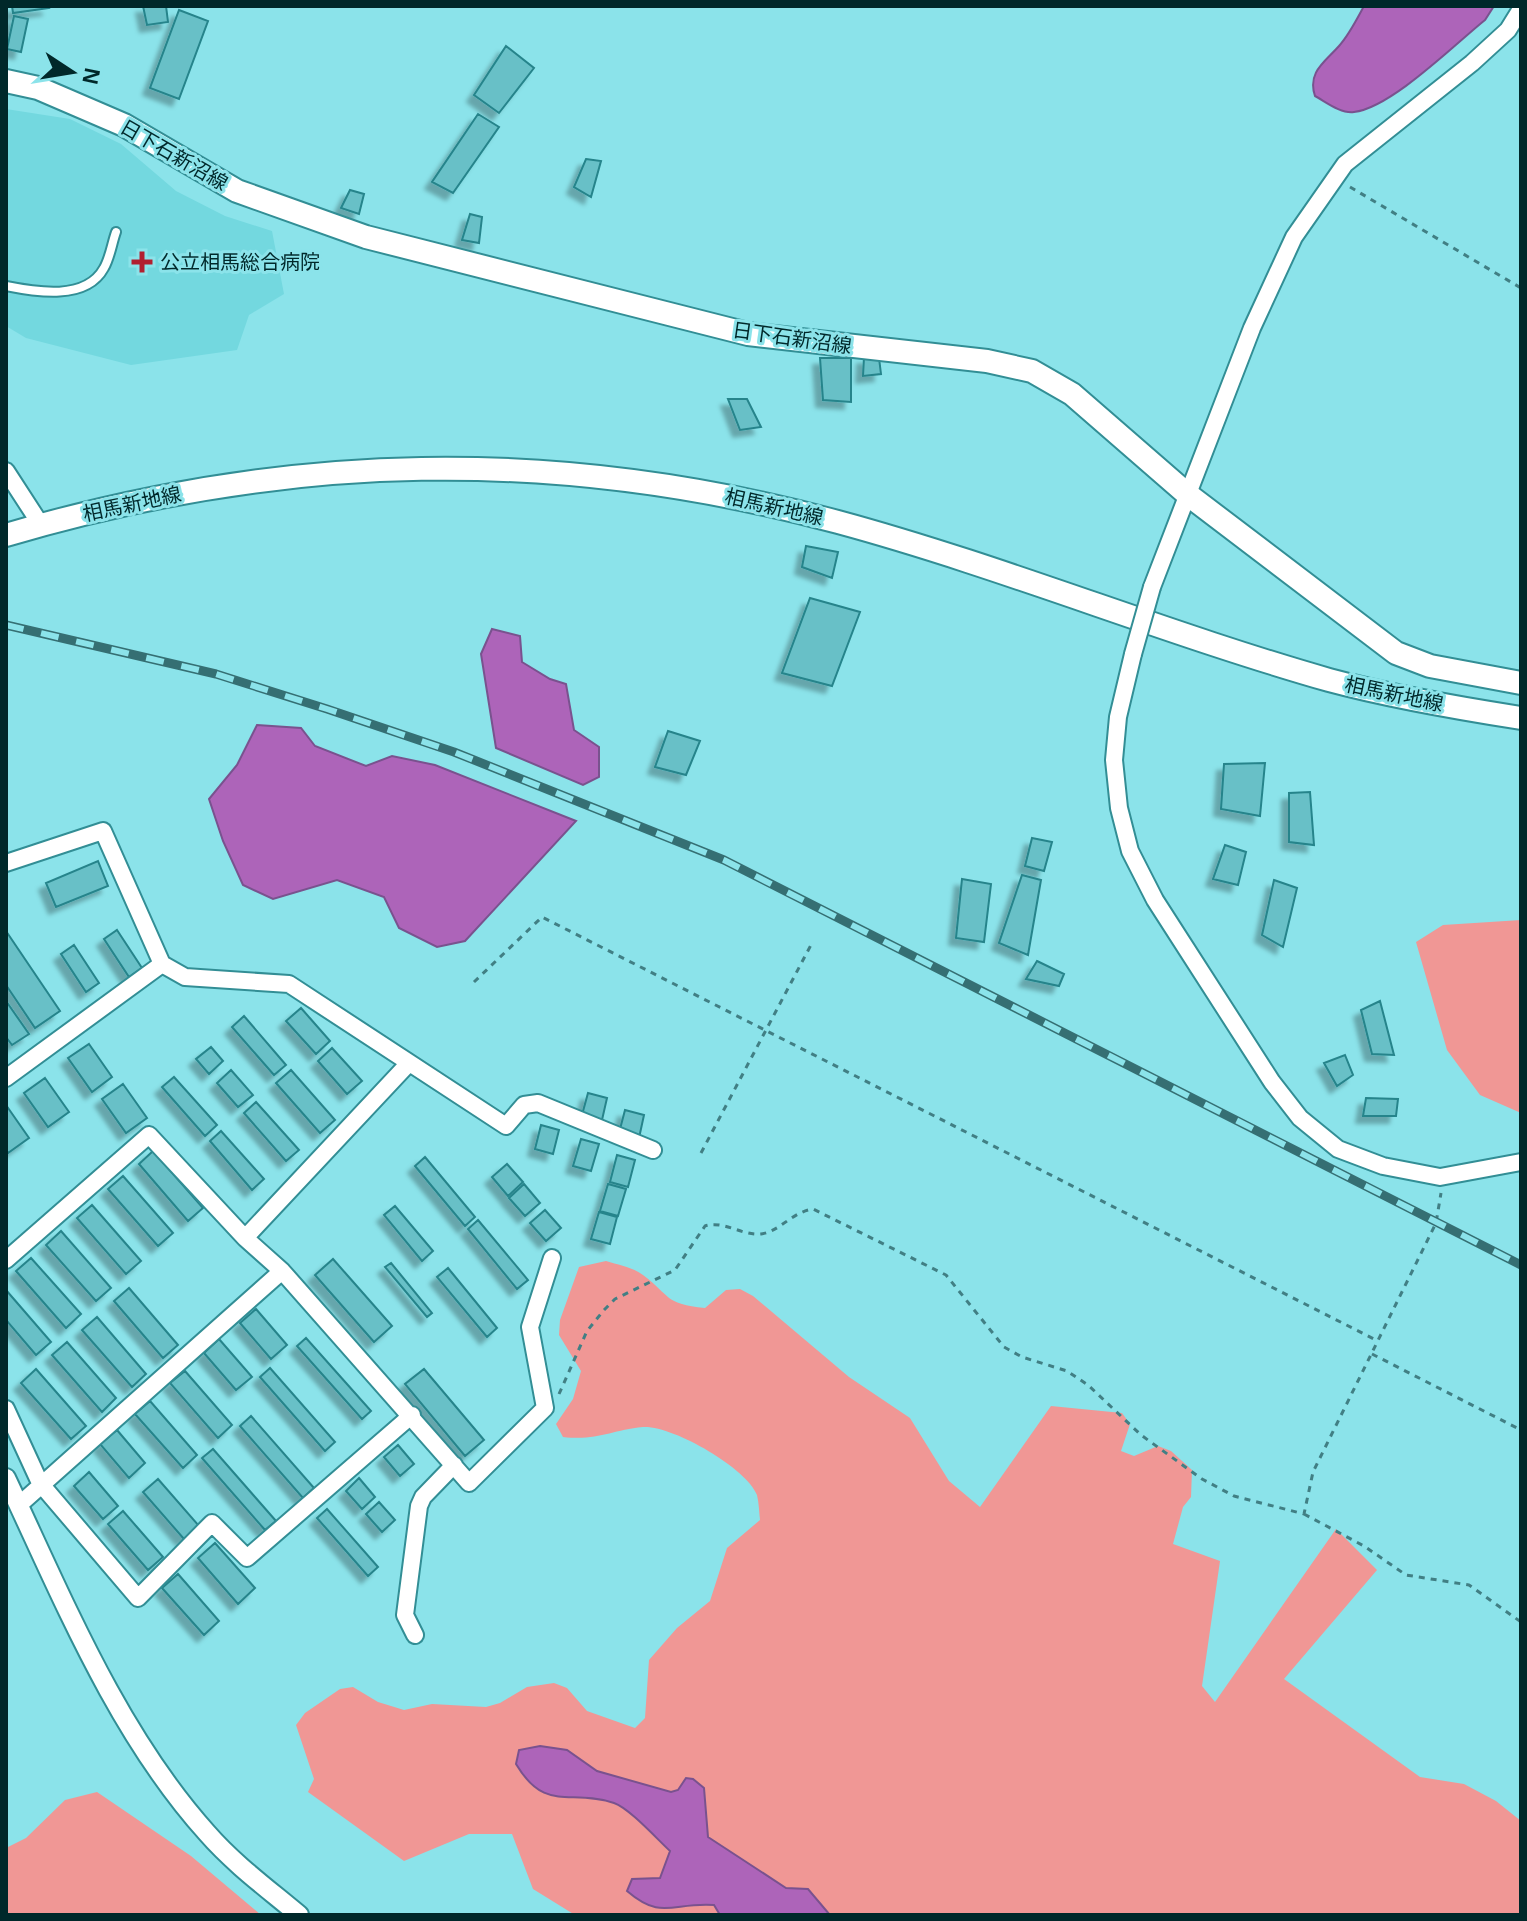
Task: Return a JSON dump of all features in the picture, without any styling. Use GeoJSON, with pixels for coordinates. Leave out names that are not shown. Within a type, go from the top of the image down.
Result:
{"type":"FeatureCollection","features":[{"type":"Feature","properties":{"kind":"main road","name":"日下石新沼線"},"geometry":{"type":"LineString","coordinates":[[6,81],[66,99],[124,125],[237,191],[366,237],[748,334],[987,361],[1032,371],[1072,394],[1187,494],[1396,653],[1430,666],[1521,683]]}},
{"type":"Feature","properties":{"kind":"main road","name":"相馬新地線"},"geometry":{"type":"LineString","coordinates":[[6,535],[230,484],[346,472],[472,466],[550,470],[742,498],[841,523],[1333,681],[1440,705],[1521,718]]}},
{"type":"Feature","properties":{"kind":"street"},"geometry":{"type":"LineString","coordinates":[[1521,9],[1508,30],[1472,63],[1333,177],[1294,237],[1252,328],[1152,587],[1118,717],[1114,760],[1119,808],[1130,851],[1155,900],[1272,1082],[1300,1118],[1338,1149],[1383,1166],[1440,1177],[1521,1162]]}},
{"type":"Feature","properties":{"kind":"street"},"geometry":{"type":"LineString","coordinates":[[6,471],[41,525]]}},
{"type":"Feature","properties":{"kind":"street"},"geometry":{"type":"LineString","coordinates":[[6,863],[103,831],[162,964],[185,977],[289,984],[506,1126],[524,1105],[538,1103],[653,1150]]}},
{"type":"Feature","properties":{"kind":"street"},"geometry":{"type":"LineString","coordinates":[[6,1078],[162,964]]}},
{"type":"Feature","properties":{"kind":"street"},"geometry":{"type":"LineString","coordinates":[[245,1238],[409,1063]]}},
{"type":"Feature","properties":{"kind":"street"},"geometry":{"type":"LineString","coordinates":[[6,1260],[149,1135],[245,1238],[282,1271],[469,1483],[545,1408],[530,1327],[552,1258]]}},
{"type":"Feature","properties":{"kind":"street"},"geometry":{"type":"LineString","coordinates":[[19,1505],[40,1483],[282,1271]]}},
{"type":"Feature","properties":{"kind":"street"},"geometry":{"type":"LineString","coordinates":[[6,1409],[40,1483],[138,1598],[212,1523],[247,1558],[412,1415]]}},
{"type":"Feature","properties":{"kind":"street"},"geometry":{"type":"LineString","coordinates":[[415,1635],[405,1615],[419,1506],[423,1497],[454,1465]]}},
{"type":"Feature","properties":{"kind":"street"},"geometry":{"type":"LineString","coordinates":[[6,1478],[91,1653],[169,1787],[209,1835],[299,1915]]}},
{"type":"Feature","properties":{"kind":"lane"},"geometry":{"type":"LineString","coordinates":[[6,286],[63,293],[87,284],[104,270],[116,232]]}},
{"type":"Feature","properties":{"kind":"path"},"geometry":{"type":"LineString","coordinates":[[1333,177],[1521,288]]}},
{"type":"Feature","properties":{"kind":"path"},"geometry":{"type":"LineString","coordinates":[[1516,285],[1521,277]]}},
{"type":"Feature","properties":{"kind":"path"},"geometry":{"type":"LineString","coordinates":[[474,982],[542,917],[1378,1341]]}},
{"type":"Feature","properties":{"kind":"path"},"geometry":{"type":"LineString","coordinates":[[701,1153],[812,943]]}},
{"type":"Feature","properties":{"kind":"path"},"geometry":{"type":"LineString","coordinates":[[1304,1514],[1313,1472],[1436,1223],[1441,1202],[1440,1177]]}},
{"type":"Feature","properties":{"kind":"path"},"geometry":{"type":"LineString","coordinates":[[545,1408],[562,1392],[587,1331],[604,1310],[615,1299],[675,1270],[705,1226],[715,1223],[761,1234],[772,1230],[796,1211],[813,1209],[946,1275],[1004,1347],[1022,1357],[1067,1371],[1088,1385],[1141,1435],[1202,1479],[1234,1496],[1304,1514],[1364,1546],[1406,1575],[1469,1585],[1521,1622]]}},
{"type":"Feature","properties":{"kind":"path"},"geometry":{"type":"LineString","coordinates":[[1372,1354],[1521,1430]]}},
{"type":"Feature","properties":{"kind":"shaded area"},"geometry":{"type":"Polygon","coordinates":[[[1364,6],[1494,6],[1485,20],[1404,87],[1369,108],[1349,112],[1315,96],[1313,80],[1319,68],[1346,37],[1364,6]]]}},
{"type":"Feature","properties":{"kind":"shaded area","name":"公立相馬総合病院"},"geometry":{"type":"Polygon","coordinates":[[[6,109],[70,119],[121,144],[176,191],[225,216],[272,231],[284,294],[249,315],[237,350],[131,365],[26,338],[6,326],[6,109]]]}},
{"type":"Feature","properties":{"kind":"shaded area"},"geometry":{"type":"Polygon","coordinates":[[[492,629],[520,636],[522,662],[550,679],[566,684],[574,730],[599,747],[599,777],[583,785],[496,748],[481,654],[492,629]]]}},
{"type":"Feature","properties":{"kind":"shaded area"},"geometry":{"type":"Polygon","coordinates":[[[257,725],[301,728],[315,746],[366,766],[392,756],[435,765],[576,821],[465,941],[437,947],[399,928],[384,897],[337,880],[273,899],[243,885],[223,841],[209,799],[237,765],[257,725]]]}},
{"type":"Feature","properties":{"kind":"shaded area"},"geometry":{"type":"Polygon","coordinates":[[[1521,920],[1521,1113],[1480,1095],[1447,1050],[1416,942],[1443,925],[1521,920]]]}},
{"type":"Feature","properties":{"kind":"shaded area"},"geometry":{"type":"Polygon","coordinates":[[[606,1261],[639,1272],[669,1298],[682,1304],[705,1308],[726,1290],[740,1289],[753,1296],[849,1377],[910,1418],[949,1481],[980,1507],[1051,1406],[1122,1413],[1130,1424],[1121,1451],[1134,1456],[1158,1446],[1171,1451],[1192,1470],[1191,1497],[1183,1507],[1173,1544],[1220,1561],[1202,1686],[1215,1702],[1336,1529],[1377,1570],[1284,1679],[1420,1777],[1464,1784],[1496,1801],[1521,1821],[1521,1915],[575,1915],[533,1889],[512,1834],[469,1834],[404,1861],[308,1792],[314,1779],[296,1725],[305,1713],[340,1689],[353,1687],[378,1702],[404,1710],[432,1704],[486,1707],[500,1703],[527,1687],[554,1683],[567,1688],[587,1711],[635,1728],[645,1718],[649,1660],[677,1628],[710,1601],[727,1548],[760,1520],[757,1495],[739,1473],[707,1450],[672,1433],[643,1427],[595,1436],[563,1437],[556,1424],[573,1399],[581,1371],[559,1335],[560,1320],[579,1267],[606,1261]]]}},
{"type":"Feature","properties":{"kind":"shaded area"},"geometry":{"type":"Polygon","coordinates":[[[540,1746],[567,1750],[597,1771],[671,1792],[678,1790],[686,1778],[693,1779],[704,1788],[708,1837],[786,1888],[808,1889],[830,1915],[720,1915],[714,1905],[659,1908],[639,1900],[627,1891],[632,1879],[660,1878],[670,1851],[635,1817],[614,1803],[559,1797],[538,1789],[516,1764],[519,1750],[540,1746]]]}},
{"type":"Feature","properties":{"kind":"shaded area"},"geometry":{"type":"Polygon","coordinates":[[[97,1792],[191,1856],[261,1915],[6,1915],[6,1848],[26,1838],[65,1800],[97,1792]]]}},
{"type":"Feature","properties":{"kind":"building"},"geometry":{"type":"Polygon","coordinates":[[[12,6],[48,6],[49,8],[13,13],[12,6]]]}},
{"type":"Feature","properties":{"kind":"building"},"geometry":{"type":"Polygon","coordinates":[[[143,6],[166,6],[168,22],[147,25],[143,6]]]}},
{"type":"Feature","properties":{"kind":"building"},"geometry":{"type":"Polygon","coordinates":[[[179,10],[208,21],[179,99],[150,88],[179,10]]]}},
{"type":"Feature","properties":{"kind":"building"},"geometry":{"type":"Polygon","coordinates":[[[14,16],[28,19],[21,52],[7,49],[14,16]]]}},
{"type":"Feature","properties":{"kind":"building"},"geometry":{"type":"Polygon","coordinates":[[[506,46],[534,68],[499,113],[474,95],[506,46]]]}},
{"type":"Feature","properties":{"kind":"building"},"geometry":{"type":"Polygon","coordinates":[[[478,114],[499,127],[453,193],[432,182],[478,114]]]}},
{"type":"Feature","properties":{"kind":"building"},"geometry":{"type":"Polygon","coordinates":[[[586,159],[601,161],[591,197],[574,187],[586,159]]]}},
{"type":"Feature","properties":{"kind":"building"},"geometry":{"type":"Polygon","coordinates":[[[350,190],[364,194],[359,214],[341,208],[350,190]]]}},
{"type":"Feature","properties":{"kind":"building"},"geometry":{"type":"Polygon","coordinates":[[[470,214],[482,217],[479,243],[462,240],[470,214]]]}},
{"type":"Feature","properties":{"kind":"building"},"geometry":{"type":"Polygon","coordinates":[[[864,357],[879,358],[881,374],[863,376],[864,357]]]}},
{"type":"Feature","properties":{"kind":"building"},"geometry":{"type":"Polygon","coordinates":[[[820,358],[851,358],[851,402],[823,400],[820,358]]]}},
{"type":"Feature","properties":{"kind":"building"},"geometry":{"type":"Polygon","coordinates":[[[728,399],[747,399],[761,427],[740,430],[728,399]]]}},
{"type":"Feature","properties":{"kind":"building"},"geometry":{"type":"Polygon","coordinates":[[[806,546],[838,552],[832,578],[802,567],[806,546]]]}},
{"type":"Feature","properties":{"kind":"building"},"geometry":{"type":"Polygon","coordinates":[[[810,598],[860,612],[832,686],[782,673],[810,598]]]}},
{"type":"Feature","properties":{"kind":"building"},"geometry":{"type":"Polygon","coordinates":[[[668,731],[700,741],[686,775],[655,767],[668,731]]]}},
{"type":"Feature","properties":{"kind":"building"},"geometry":{"type":"Polygon","coordinates":[[[1265,763],[1260,816],[1221,809],[1224,764],[1265,763]]]}},
{"type":"Feature","properties":{"kind":"building"},"geometry":{"type":"Polygon","coordinates":[[[1310,792],[1314,845],[1289,842],[1289,793],[1310,792]]]}},
{"type":"Feature","properties":{"kind":"building"},"geometry":{"type":"Polygon","coordinates":[[[1032,838],[1052,842],[1044,871],[1025,866],[1032,838]]]}},
{"type":"Feature","properties":{"kind":"building"},"geometry":{"type":"Polygon","coordinates":[[[1225,845],[1246,852],[1238,885],[1213,879],[1225,845]]]}},
{"type":"Feature","properties":{"kind":"building"},"geometry":{"type":"Polygon","coordinates":[[[98,861],[108,886],[56,907],[46,883],[98,861]]]}},
{"type":"Feature","properties":{"kind":"building"},"geometry":{"type":"Polygon","coordinates":[[[1022,875],[1041,880],[1028,955],[999,943],[1022,875]]]}},
{"type":"Feature","properties":{"kind":"building"},"geometry":{"type":"Polygon","coordinates":[[[962,879],[991,884],[984,942],[956,938],[962,879]]]}},
{"type":"Feature","properties":{"kind":"building"},"geometry":{"type":"Polygon","coordinates":[[[1274,880],[1297,888],[1283,947],[1262,935],[1274,880]]]}},
{"type":"Feature","properties":{"kind":"building"},"geometry":{"type":"Polygon","coordinates":[[[117,930],[142,968],[129,977],[104,939],[117,930]]]}},
{"type":"Feature","properties":{"kind":"building"},"geometry":{"type":"Polygon","coordinates":[[[6,931],[60,1011],[35,1028],[6,985],[6,931]]]}},
{"type":"Feature","properties":{"kind":"building"},"geometry":{"type":"Polygon","coordinates":[[[74,945],[99,983],[86,992],[61,954],[74,945]]]}},
{"type":"Feature","properties":{"kind":"building"},"geometry":{"type":"Polygon","coordinates":[[[1037,961],[1064,974],[1059,986],[1026,979],[1037,961]]]}},
{"type":"Feature","properties":{"kind":"building"},"geometry":{"type":"Polygon","coordinates":[[[6,1001],[29,1034],[12,1045],[6,1037],[6,1001]]]}},
{"type":"Feature","properties":{"kind":"building"},"geometry":{"type":"Polygon","coordinates":[[[1380,1001],[1394,1055],[1372,1054],[1361,1010],[1380,1001]]]}},
{"type":"Feature","properties":{"kind":"building"},"geometry":{"type":"Polygon","coordinates":[[[301,1008],[330,1041],[316,1054],[286,1021],[301,1008]]]}},
{"type":"Feature","properties":{"kind":"building"},"geometry":{"type":"Polygon","coordinates":[[[244,1016],[286,1065],[274,1075],[232,1027],[244,1016]]]}},
{"type":"Feature","properties":{"kind":"building"},"geometry":{"type":"Polygon","coordinates":[[[89,1044],[112,1077],[92,1092],[68,1058],[89,1044]]]}},
{"type":"Feature","properties":{"kind":"building"},"geometry":{"type":"Polygon","coordinates":[[[211,1047],[223,1061],[209,1074],[196,1059],[211,1047]]]}},
{"type":"Feature","properties":{"kind":"building"},"geometry":{"type":"Polygon","coordinates":[[[332,1048],[362,1081],[347,1094],[318,1061],[332,1048]]]}},
{"type":"Feature","properties":{"kind":"building"},"geometry":{"type":"Polygon","coordinates":[[[1345,1055],[1353,1075],[1337,1086],[1324,1063],[1345,1055]]]}},
{"type":"Feature","properties":{"kind":"building"},"geometry":{"type":"Polygon","coordinates":[[[231,1070],[253,1095],[238,1107],[217,1083],[231,1070]]]}},
{"type":"Feature","properties":{"kind":"building"},"geometry":{"type":"Polygon","coordinates":[[[291,1070],[335,1120],[320,1133],[276,1083],[291,1070]]]}},
{"type":"Feature","properties":{"kind":"building"},"geometry":{"type":"Polygon","coordinates":[[[174,1077],[217,1125],[205,1136],[162,1087],[174,1077]]]}},
{"type":"Feature","properties":{"kind":"building"},"geometry":{"type":"Polygon","coordinates":[[[45,1078],[69,1112],[48,1127],[24,1093],[45,1078]]]}},
{"type":"Feature","properties":{"kind":"building"},"geometry":{"type":"Polygon","coordinates":[[[123,1084],[147,1118],[126,1133],[102,1099],[123,1084]]]}},
{"type":"Feature","properties":{"kind":"building"},"geometry":{"type":"Polygon","coordinates":[[[588,1093],[607,1098],[602,1120],[582,1115],[588,1093]]]}},
{"type":"Feature","properties":{"kind":"building"},"geometry":{"type":"Polygon","coordinates":[[[1366,1098],[1398,1099],[1396,1116],[1363,1116],[1366,1098]]]}},
{"type":"Feature","properties":{"kind":"building"},"geometry":{"type":"Polygon","coordinates":[[[256,1102],[299,1150],[286,1161],[244,1113],[256,1102]]]}},
{"type":"Feature","properties":{"kind":"building"},"geometry":{"type":"Polygon","coordinates":[[[6,1105],[29,1138],[8,1153],[6,1149],[6,1105]]]}},
{"type":"Feature","properties":{"kind":"building"},"geometry":{"type":"Polygon","coordinates":[[[625,1110],[644,1115],[639,1138],[619,1133],[625,1110]]]}},
{"type":"Feature","properties":{"kind":"building"},"geometry":{"type":"Polygon","coordinates":[[[541,1125],[559,1130],[553,1154],[535,1149],[541,1125]]]}},
{"type":"Feature","properties":{"kind":"building"},"geometry":{"type":"Polygon","coordinates":[[[221,1131],[264,1179],[252,1190],[210,1141],[221,1131]]]}},
{"type":"Feature","properties":{"kind":"building"},"geometry":{"type":"Polygon","coordinates":[[[581,1139],[599,1144],[591,1171],[573,1166],[581,1139]]]}},
{"type":"Feature","properties":{"kind":"building"},"geometry":{"type":"Polygon","coordinates":[[[153,1151],[203,1208],[188,1221],[139,1164],[153,1151]]]}},
{"type":"Feature","properties":{"kind":"building"},"geometry":{"type":"Polygon","coordinates":[[[617,1155],[635,1160],[628,1187],[610,1182],[617,1155]]]}},
{"type":"Feature","properties":{"kind":"building"},"geometry":{"type":"Polygon","coordinates":[[[425,1157],[475,1217],[465,1226],[415,1166],[425,1157]]]}},
{"type":"Feature","properties":{"kind":"building"},"geometry":{"type":"Polygon","coordinates":[[[507,1164],[523,1182],[508,1196],[492,1177],[507,1164]]]}},
{"type":"Feature","properties":{"kind":"building"},"geometry":{"type":"Polygon","coordinates":[[[123,1176],[173,1233],[158,1246],[108,1189],[123,1176]]]}},
{"type":"Feature","properties":{"kind":"building"},"geometry":{"type":"Polygon","coordinates":[[[524,1184],[540,1203],[525,1216],[509,1198],[524,1184]]]}},
{"type":"Feature","properties":{"kind":"building"},"geometry":{"type":"Polygon","coordinates":[[[608,1184],[626,1189],[618,1216],[600,1211],[608,1184]]]}},
{"type":"Feature","properties":{"kind":"building"},"geometry":{"type":"Polygon","coordinates":[[[92,1205],[141,1261],[126,1274],[77,1218],[92,1205]]]}},
{"type":"Feature","properties":{"kind":"building"},"geometry":{"type":"Polygon","coordinates":[[[395,1206],[433,1251],[422,1261],[384,1215],[395,1206]]]}},
{"type":"Feature","properties":{"kind":"building"},"geometry":{"type":"Polygon","coordinates":[[[545,1210],[561,1228],[546,1241],[530,1223],[545,1210]]]}},
{"type":"Feature","properties":{"kind":"building"},"geometry":{"type":"Polygon","coordinates":[[[599,1212],[617,1217],[610,1244],[591,1239],[599,1212]]]}},
{"type":"Feature","properties":{"kind":"building"},"geometry":{"type":"Polygon","coordinates":[[[478,1220],[528,1280],[517,1289],[468,1229],[478,1220]]]}},
{"type":"Feature","properties":{"kind":"building"},"geometry":{"type":"Polygon","coordinates":[[[61,1231],[111,1288],[96,1301],[46,1245],[61,1231]]]}},
{"type":"Feature","properties":{"kind":"building"},"geometry":{"type":"Polygon","coordinates":[[[31,1258],[81,1314],[66,1328],[16,1271],[31,1258]]]}},
{"type":"Feature","properties":{"kind":"building"},"geometry":{"type":"Polygon","coordinates":[[[333,1259],[392,1326],[374,1342],[315,1275],[333,1259]]]}},
{"type":"Feature","properties":{"kind":"building"},"geometry":{"type":"Polygon","coordinates":[[[391,1263],[432,1313],[427,1317],[385,1267],[391,1263]]]}},
{"type":"Feature","properties":{"kind":"building"},"geometry":{"type":"Polygon","coordinates":[[[448,1268],[497,1328],[487,1337],[437,1277],[448,1268]]]}},
{"type":"Feature","properties":{"kind":"building"},"geometry":{"type":"Polygon","coordinates":[[[129,1288],[178,1345],[163,1358],[114,1301],[129,1288]]]}},
{"type":"Feature","properties":{"kind":"building"},"geometry":{"type":"Polygon","coordinates":[[[6,1290],[51,1342],[36,1355],[6,1320],[6,1290]]]}},
{"type":"Feature","properties":{"kind":"building"},"geometry":{"type":"Polygon","coordinates":[[[256,1309],[287,1345],[271,1359],[240,1323],[256,1309]]]}},
{"type":"Feature","properties":{"kind":"building"},"geometry":{"type":"Polygon","coordinates":[[[97,1317],[146,1374],[132,1387],[82,1330],[97,1317]]]}},
{"type":"Feature","properties":{"kind":"building"},"geometry":{"type":"Polygon","coordinates":[[[306,1338],[371,1411],[362,1419],[297,1346],[306,1338]]]}},
{"type":"Feature","properties":{"kind":"building"},"geometry":{"type":"Polygon","coordinates":[[[219,1339],[252,1377],[236,1390],[204,1353],[219,1339]]]}},
{"type":"Feature","properties":{"kind":"building"},"geometry":{"type":"Polygon","coordinates":[[[67,1342],[116,1398],[102,1412],[52,1355],[67,1342]]]}},
{"type":"Feature","properties":{"kind":"building"},"geometry":{"type":"Polygon","coordinates":[[[270,1368],[335,1442],[325,1451],[260,1377],[270,1368]]]}},
{"type":"Feature","properties":{"kind":"building"},"geometry":{"type":"Polygon","coordinates":[[[36,1369],[86,1426],[71,1439],[21,1383],[36,1369]]]}},
{"type":"Feature","properties":{"kind":"building"},"geometry":{"type":"Polygon","coordinates":[[[424,1369],[484,1440],[465,1456],[405,1384],[424,1369]]]}},
{"type":"Feature","properties":{"kind":"building"},"geometry":{"type":"Polygon","coordinates":[[[185,1371],[232,1425],[218,1438],[170,1383],[185,1371]]]}},
{"type":"Feature","properties":{"kind":"building"},"geometry":{"type":"Polygon","coordinates":[[[150,1401],[197,1455],[183,1468],[135,1414],[150,1401]]]}},
{"type":"Feature","properties":{"kind":"building"},"geometry":{"type":"Polygon","coordinates":[[[251,1416],[314,1488],[303,1498],[240,1426],[251,1416]]]}},
{"type":"Feature","properties":{"kind":"building"},"geometry":{"type":"Polygon","coordinates":[[[117,1430],[145,1463],[129,1478],[100,1444],[117,1430]]]}},
{"type":"Feature","properties":{"kind":"building"},"geometry":{"type":"Polygon","coordinates":[[[398,1445],[414,1464],[400,1476],[384,1457],[398,1445]]]}},
{"type":"Feature","properties":{"kind":"building"},"geometry":{"type":"Polygon","coordinates":[[[213,1449],[276,1521],[265,1530],[202,1458],[213,1449]]]}},
{"type":"Feature","properties":{"kind":"building"},"geometry":{"type":"Polygon","coordinates":[[[89,1472],[118,1506],[103,1519],[74,1486],[89,1472]]]}},
{"type":"Feature","properties":{"kind":"building"},"geometry":{"type":"Polygon","coordinates":[[[359,1478],[375,1497],[362,1509],[346,1491],[359,1478]]]}},
{"type":"Feature","properties":{"kind":"building"},"geometry":{"type":"Polygon","coordinates":[[[158,1479],[199,1526],[184,1539],[143,1492],[158,1479]]]}},
{"type":"Feature","properties":{"kind":"building"},"geometry":{"type":"Polygon","coordinates":[[[379,1502],[395,1520],[382,1532],[366,1514],[379,1502]]]}},
{"type":"Feature","properties":{"kind":"building"},"geometry":{"type":"Polygon","coordinates":[[[327,1509],[378,1567],[368,1576],[317,1518],[327,1509]]]}},
{"type":"Feature","properties":{"kind":"building"},"geometry":{"type":"Polygon","coordinates":[[[123,1511],[163,1557],[148,1570],[108,1524],[123,1511]]]}},
{"type":"Feature","properties":{"kind":"building"},"geometry":{"type":"Polygon","coordinates":[[[215,1543],[255,1588],[238,1604],[198,1558],[215,1543]]]}},
{"type":"Feature","properties":{"kind":"building"},"geometry":{"type":"Polygon","coordinates":[[[178,1574],[219,1621],[204,1635],[162,1588],[178,1574]]]}},
{"type":"Feature","properties":{"kind":"railway"},"geometry":{"type":"LineString","coordinates":[[6,625],[216,674],[327,709],[454,752],[724,860],[1521,1265]]}},
{"type":"Feature","properties":{"kind":"place","name":"公立相馬総合病院"},"geometry":{"type":"Point","coordinates":[142,262]}}]}
